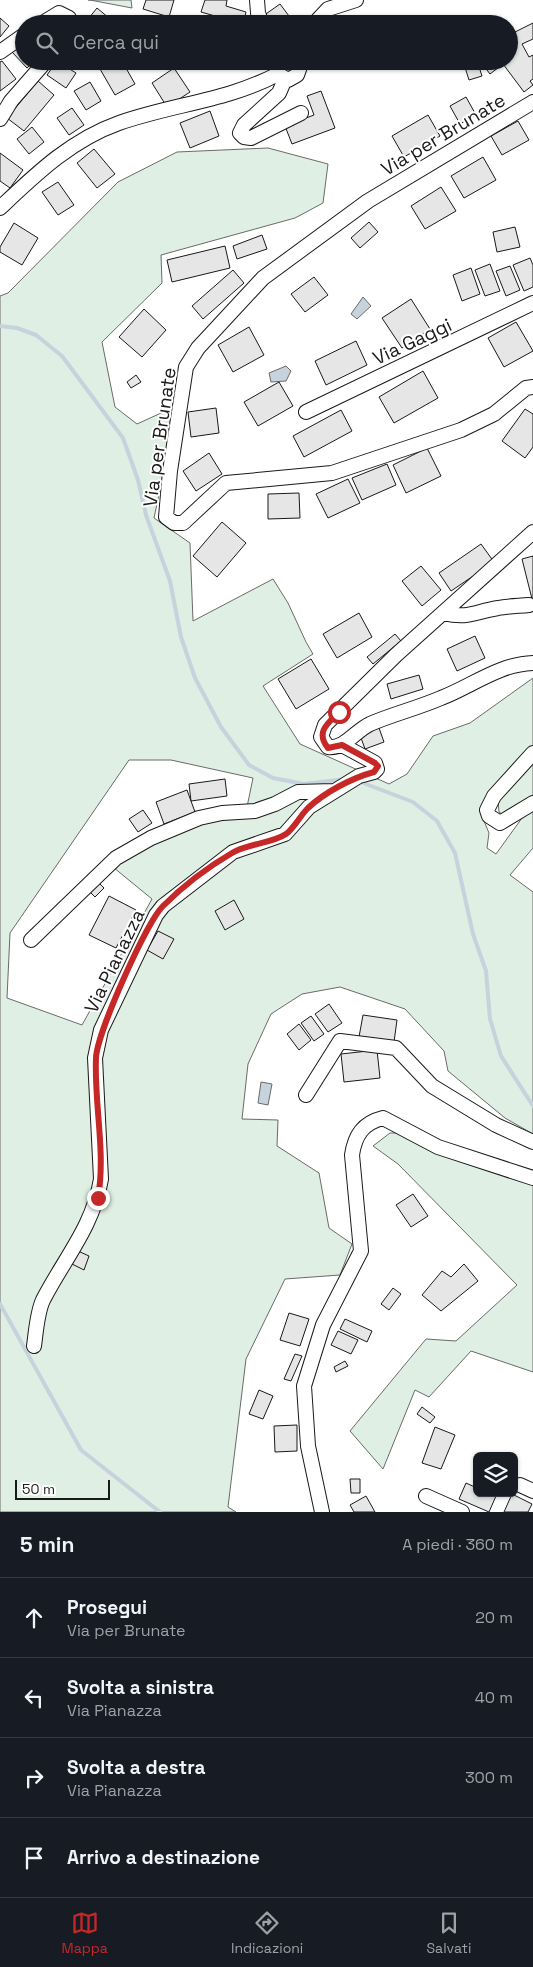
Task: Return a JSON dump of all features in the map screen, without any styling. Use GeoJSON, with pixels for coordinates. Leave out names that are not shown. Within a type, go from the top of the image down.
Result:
{"type":"FeatureCollection","features":[{"type":"Feature","properties":{"kind":"street"},"geometry":{"type":"LineString","coordinates":[[257,0],[259,15]]}},
{"type":"Feature","properties":{"kind":"street"},"geometry":{"type":"LineString","coordinates":[[322,15],[328,9],[356,0]]}},
{"type":"Feature","properties":{"kind":"street"},"geometry":{"type":"LineString","coordinates":[[0,52],[15,41]]}},
{"type":"Feature","properties":{"kind":"street"},"geometry":{"type":"LineString","coordinates":[[0,119],[11,101],[38,70]]}},
{"type":"Feature","properties":{"kind":"street"},"geometry":{"type":"LineString","coordinates":[[279,71],[295,78],[298,70]]}},
{"type":"Feature","properties":{"kind":"street"},"geometry":{"type":"LineString","coordinates":[[279,71],[279,93],[244,125],[240,133],[244,137],[250,138],[301,113]]}},
{"type":"Feature","properties":{"kind":"street"},"geometry":{"type":"LineString","coordinates":[[0,208],[49,162],[76,143],[118,123],[252,87],[279,71]]}},
{"type":"Feature","properties":{"kind":"street","name":"Via per Brunate"},"geometry":{"type":"LineString","coordinates":[[533,102],[368,201],[263,278],[198,348],[186,367],[170,471],[166,517],[174,523],[183,523],[226,483],[332,473],[461,430],[494,414],[526,388],[533,387]]}},
{"type":"Feature","properties":{"kind":"street"},"geometry":{"type":"LineString","coordinates":[[31,191],[59,165],[89,144],[87,138]]}},
{"type":"Feature","properties":{"kind":"street","name":"Via Gaggi"},"geometry":{"type":"LineString","coordinates":[[306,412],[533,303]]}},
{"type":"Feature","properties":{"kind":"street"},"geometry":{"type":"LineString","coordinates":[[533,532],[396,655],[325,725],[321,738],[328,748],[342,745],[370,724],[444,698],[497,671],[533,663]]}},
{"type":"Feature","properties":{"kind":"street"},"geometry":{"type":"LineString","coordinates":[[443,613],[458,617],[474,615],[496,608],[530,604]]}},
{"type":"Feature","properties":{"kind":"street","name":"Via Pianazza"},"geometry":{"type":"LineString","coordinates":[[34,1346],[42,1302],[73,1252],[98,1198],[101,1158],[96,1058],[101,1030],[156,915],[163,906],[233,852],[285,834],[309,807],[359,776],[374,772],[378,766],[342,745]]}},
{"type":"Feature","properties":{"kind":"street"},"geometry":{"type":"LineString","coordinates":[[533,753],[494,796],[487,810],[489,816],[500,823],[533,803]]}},
{"type":"Feature","properties":{"kind":"street"},"geometry":{"type":"LineString","coordinates":[[30,940],[116,858],[151,838],[199,818],[222,812],[255,812],[298,792],[340,787]]}},
{"type":"Feature","properties":{"kind":"street"},"geometry":{"type":"LineString","coordinates":[[306,1095],[340,1041],[396,1048],[432,1086],[496,1125],[533,1142]]}},
{"type":"Feature","properties":{"kind":"street"},"geometry":{"type":"LineString","coordinates":[[322,1512],[308,1446],[304,1386],[323,1325],[361,1252],[352,1155],[354,1142],[360,1131],[370,1122],[383,1118],[438,1146],[533,1178]]}},
{"type":"Feature","properties":{"kind":"street"},"geometry":{"type":"LineString","coordinates":[[426,1496],[462,1512]]}},
{"type":"Feature","properties":{"kind":"green space"},"geometry":{"type":"Polygon","coordinates":[[[90,0],[131,0],[132,8],[90,0]]]}},
{"type":"Feature","properties":{"kind":"green space"},"geometry":{"type":"Polygon","coordinates":[[[268,148],[328,164],[323,203],[295,218],[161,255],[162,283],[102,342],[115,407],[137,424],[172,408],[164,471],[154,518],[190,543],[193,621],[273,579],[288,603],[313,654],[263,686],[300,744],[389,784],[407,774],[433,736],[470,723],[533,678],[533,748],[482,816],[489,833],[487,848],[496,854],[522,818],[533,811],[533,848],[510,875],[533,892],[533,1134],[505,1118],[448,1071],[444,1051],[405,1009],[340,987],[302,994],[271,1014],[248,1064],[242,1119],[278,1120],[277,1146],[319,1173],[329,1228],[352,1244],[340,1275],[285,1279],[246,1359],[228,1507],[236,1512],[0,1512],[0,296],[8,293],[118,182],[177,152],[268,148]],[[129,760],[10,933],[7,998],[82,1025],[152,899],[108,863],[139,847],[247,807],[253,778],[171,760],[129,760]]]}},
{"type":"Feature","properties":{"kind":"green space"},"geometry":{"type":"Polygon","coordinates":[[[533,759],[533,797],[502,814],[499,812],[498,801],[533,759]]]}},
{"type":"Feature","properties":{"kind":"green space"},"geometry":{"type":"Polygon","coordinates":[[[390,1133],[402,1133],[533,1184],[533,1372],[471,1351],[429,1397],[415,1390],[383,1469],[350,1431],[426,1339],[456,1341],[517,1285],[398,1164],[373,1146],[390,1133]]]}},
{"type":"Feature","properties":{"kind":"shaded area"},"geometry":{"type":"Polygon","coordinates":[[[363,297],[371,306],[357,319],[351,314],[363,297]]]}},
{"type":"Feature","properties":{"kind":"shaded area"},"geometry":{"type":"Polygon","coordinates":[[[286,366],[291,371],[286,381],[271,382],[269,373],[286,366]]]}},
{"type":"Feature","properties":{"kind":"shaded area"},"geometry":{"type":"Polygon","coordinates":[[[261,1082],[272,1084],[268,1105],[258,1103],[261,1082]]]}},
{"type":"Feature","properties":{"kind":"building"},"geometry":{"type":"Polygon","coordinates":[[[146,0],[174,0],[170,15],[162,15],[143,9],[146,0]]]}},
{"type":"Feature","properties":{"kind":"building"},"geometry":{"type":"Polygon","coordinates":[[[205,0],[227,0],[226,6],[246,12],[245,15],[212,15],[201,12],[205,0]]]}},
{"type":"Feature","properties":{"kind":"building"},"geometry":{"type":"Polygon","coordinates":[[[280,4],[288,15],[264,15],[280,4]]]}},
{"type":"Feature","properties":{"kind":"building"},"geometry":{"type":"Polygon","coordinates":[[[97,8],[105,15],[91,15],[97,8]]]}},
{"type":"Feature","properties":{"kind":"building"},"geometry":{"type":"Polygon","coordinates":[[[0,18],[9,26],[0,37],[0,18]]]}},
{"type":"Feature","properties":{"kind":"building"},"geometry":{"type":"Polygon","coordinates":[[[533,23],[533,39],[522,44],[529,57],[533,55],[533,79],[530,81],[533,85],[524,92],[508,70],[518,70],[518,30],[533,23]]]}},
{"type":"Feature","properties":{"kind":"building"},"geometry":{"type":"Polygon","coordinates":[[[2,61],[16,79],[0,91],[0,62],[2,61]]]}},
{"type":"Feature","properties":{"kind":"building"},"geometry":{"type":"Polygon","coordinates":[[[51,70],[71,70],[76,73],[66,88],[47,75],[51,70]]]}},
{"type":"Feature","properties":{"kind":"building"},"geometry":{"type":"Polygon","coordinates":[[[101,70],[127,70],[135,84],[115,95],[101,70]]]}},
{"type":"Feature","properties":{"kind":"building"},"geometry":{"type":"Polygon","coordinates":[[[171,70],[175,70],[190,92],[167,107],[152,83],[171,70]]]}},
{"type":"Feature","properties":{"kind":"building"},"geometry":{"type":"Polygon","coordinates":[[[466,70],[480,70],[482,76],[469,80],[466,70]]]}},
{"type":"Feature","properties":{"kind":"building"},"geometry":{"type":"Polygon","coordinates":[[[487,70],[495,70],[490,74],[487,70]]]}},
{"type":"Feature","properties":{"kind":"building"},"geometry":{"type":"Polygon","coordinates":[[[38,81],[54,95],[24,131],[7,118],[38,81]]]}},
{"type":"Feature","properties":{"kind":"building"},"geometry":{"type":"Polygon","coordinates":[[[90,82],[101,101],[86,110],[74,91],[90,82]]]}},
{"type":"Feature","properties":{"kind":"building"},"geometry":{"type":"Polygon","coordinates":[[[321,91],[335,128],[292,144],[285,126],[314,115],[307,96],[321,91]]]}},
{"type":"Feature","properties":{"kind":"building"},"geometry":{"type":"Polygon","coordinates":[[[466,97],[476,115],[460,124],[450,106],[466,97]]]}},
{"type":"Feature","properties":{"kind":"building"},"geometry":{"type":"Polygon","coordinates":[[[72,108],[84,125],[69,135],[57,118],[72,108]]]}},
{"type":"Feature","properties":{"kind":"building"},"geometry":{"type":"Polygon","coordinates":[[[210,111],[219,136],[190,148],[180,123],[210,111]]]}},
{"type":"Feature","properties":{"kind":"building"},"geometry":{"type":"Polygon","coordinates":[[[428,115],[440,136],[404,157],[392,136],[428,115]]]}},
{"type":"Feature","properties":{"kind":"building"},"geometry":{"type":"Polygon","coordinates":[[[518,121],[529,140],[502,155],[491,136],[518,121]]]}},
{"type":"Feature","properties":{"kind":"building"},"geometry":{"type":"Polygon","coordinates":[[[32,127],[44,142],[29,154],[17,139],[32,127]]]}},
{"type":"Feature","properties":{"kind":"building"},"geometry":{"type":"Polygon","coordinates":[[[94,149],[115,174],[97,188],[77,163],[94,149]]]}},
{"type":"Feature","properties":{"kind":"building"},"geometry":{"type":"Polygon","coordinates":[[[0,153],[23,170],[10,188],[0,181],[0,153]]]}},
{"type":"Feature","properties":{"kind":"building"},"geometry":{"type":"Polygon","coordinates":[[[483,157],[496,180],[464,198],[451,176],[483,157]]]}},
{"type":"Feature","properties":{"kind":"building"},"geometry":{"type":"Polygon","coordinates":[[[58,182],[74,205],[58,215],[42,192],[58,182]]]}},
{"type":"Feature","properties":{"kind":"building"},"geometry":{"type":"Polygon","coordinates":[[[441,187],[456,211],[425,229],[411,206],[441,187]]]}},
{"type":"Feature","properties":{"kind":"building"},"geometry":{"type":"Polygon","coordinates":[[[369,222],[378,232],[360,248],[351,238],[369,222]]]}},
{"type":"Feature","properties":{"kind":"building"},"geometry":{"type":"Polygon","coordinates":[[[14,223],[38,238],[22,265],[0,252],[0,247],[14,223]]]}},
{"type":"Feature","properties":{"kind":"building"},"geometry":{"type":"Polygon","coordinates":[[[515,227],[520,247],[497,252],[493,232],[515,227]]]}},
{"type":"Feature","properties":{"kind":"building"},"geometry":{"type":"Polygon","coordinates":[[[262,235],[267,249],[237,259],[233,246],[262,235]]]}},
{"type":"Feature","properties":{"kind":"building"},"geometry":{"type":"Polygon","coordinates":[[[225,246],[230,268],[172,282],[167,260],[225,246]]]}},
{"type":"Feature","properties":{"kind":"building"},"geometry":{"type":"Polygon","coordinates":[[[530,258],[533,265],[533,287],[524,291],[513,265],[530,258]]]}},
{"type":"Feature","properties":{"kind":"building"},"geometry":{"type":"Polygon","coordinates":[[[490,264],[500,291],[485,296],[475,270],[490,264]]]}},
{"type":"Feature","properties":{"kind":"building"},"geometry":{"type":"Polygon","coordinates":[[[510,266],[520,290],[506,296],[496,271],[510,266]]]}},
{"type":"Feature","properties":{"kind":"building"},"geometry":{"type":"Polygon","coordinates":[[[471,268],[480,294],[462,301],[453,275],[471,268]]]}},
{"type":"Feature","properties":{"kind":"building"},"geometry":{"type":"Polygon","coordinates":[[[233,270],[244,283],[203,319],[192,306],[233,270]]]}},
{"type":"Feature","properties":{"kind":"building"},"geometry":{"type":"Polygon","coordinates":[[[314,277],[328,295],[305,312],[291,294],[314,277]]]}},
{"type":"Feature","properties":{"kind":"building"},"geometry":{"type":"Polygon","coordinates":[[[411,299],[430,329],[402,348],[382,318],[411,299]]]}},
{"type":"Feature","properties":{"kind":"building"},"geometry":{"type":"Polygon","coordinates":[[[144,309],[166,330],[142,357],[119,337],[144,309]]]}},
{"type":"Feature","properties":{"kind":"building"},"geometry":{"type":"Polygon","coordinates":[[[516,322],[533,351],[504,367],[488,338],[516,322]]]}},
{"type":"Feature","properties":{"kind":"building"},"geometry":{"type":"Polygon","coordinates":[[[249,327],[264,355],[233,372],[218,345],[249,327]]]}},
{"type":"Feature","properties":{"kind":"building"},"geometry":{"type":"Polygon","coordinates":[[[356,341],[367,365],[326,385],[315,361],[356,341]]]}},
{"type":"Feature","properties":{"kind":"building"},"geometry":{"type":"Polygon","coordinates":[[[423,371],[438,398],[394,423],[379,397],[423,371]]]}},
{"type":"Feature","properties":{"kind":"building"},"geometry":{"type":"Polygon","coordinates":[[[136,375],[141,382],[131,388],[127,382],[136,375]]]}},
{"type":"Feature","properties":{"kind":"building"},"geometry":{"type":"Polygon","coordinates":[[[279,382],[293,406],[258,426],[244,402],[279,382]]]}},
{"type":"Feature","properties":{"kind":"building"},"geometry":{"type":"Polygon","coordinates":[[[216,408],[219,433],[191,437],[188,412],[216,408]]]}},
{"type":"Feature","properties":{"kind":"building"},"geometry":{"type":"Polygon","coordinates":[[[525,409],[533,414],[533,447],[525,458],[502,441],[525,409]]]}},
{"type":"Feature","properties":{"kind":"building"},"geometry":{"type":"Polygon","coordinates":[[[341,410],[352,431],[304,457],[293,436],[341,410]]]}},
{"type":"Feature","properties":{"kind":"building"},"geometry":{"type":"Polygon","coordinates":[[[427,448],[441,476],[406,493],[393,465],[427,448]]]}},
{"type":"Feature","properties":{"kind":"building"},"geometry":{"type":"Polygon","coordinates":[[[209,453],[222,474],[196,491],[183,471],[209,453]]]}},
{"type":"Feature","properties":{"kind":"building"},"geometry":{"type":"Polygon","coordinates":[[[387,464],[396,485],[362,500],[352,478],[387,464]]]}},
{"type":"Feature","properties":{"kind":"building"},"geometry":{"type":"Polygon","coordinates":[[[348,479],[360,503],[328,518],[316,494],[348,479]]]}},
{"type":"Feature","properties":{"kind":"building"},"geometry":{"type":"Polygon","coordinates":[[[299,493],[300,518],[268,519],[268,494],[299,493]]]}},
{"type":"Feature","properties":{"kind":"building"},"geometry":{"type":"Polygon","coordinates":[[[222,522],[246,543],[217,577],[193,556],[222,522]]]}},
{"type":"Feature","properties":{"kind":"building"},"geometry":{"type":"Polygon","coordinates":[[[481,544],[494,562],[451,591],[439,573],[481,544]]]}},
{"type":"Feature","properties":{"kind":"building"},"geometry":{"type":"Polygon","coordinates":[[[533,556],[533,603],[522,559],[533,556]]]}},
{"type":"Feature","properties":{"kind":"building"},"geometry":{"type":"Polygon","coordinates":[[[421,566],[441,590],[422,606],[402,581],[421,566]]]}},
{"type":"Feature","properties":{"kind":"building"},"geometry":{"type":"Polygon","coordinates":[[[359,613],[372,637],[337,658],[323,634],[359,613]]]}},
{"type":"Feature","properties":{"kind":"building"},"geometry":{"type":"Polygon","coordinates":[[[395,634],[401,641],[373,664],[367,657],[395,634]]]}},
{"type":"Feature","properties":{"kind":"building"},"geometry":{"type":"Polygon","coordinates":[[[475,636],[485,658],[457,671],[447,649],[475,636]]]}},
{"type":"Feature","properties":{"kind":"building"},"geometry":{"type":"Polygon","coordinates":[[[311,659],[329,689],[296,709],[278,679],[311,659]]]}},
{"type":"Feature","properties":{"kind":"building"},"geometry":{"type":"Polygon","coordinates":[[[419,675],[423,689],[391,699],[387,684],[419,675]]]}},
{"type":"Feature","properties":{"kind":"building"},"geometry":{"type":"Polygon","coordinates":[[[379,728],[384,742],[365,749],[360,735],[379,728]]]}},
{"type":"Feature","properties":{"kind":"building"},"geometry":{"type":"Polygon","coordinates":[[[225,779],[227,796],[191,801],[189,784],[225,779]]]}},
{"type":"Feature","properties":{"kind":"building"},"geometry":{"type":"Polygon","coordinates":[[[187,790],[195,812],[164,824],[156,802],[187,790]]]}},
{"type":"Feature","properties":{"kind":"building"},"geometry":{"type":"Polygon","coordinates":[[[143,810],[152,823],[138,832],[129,819],[143,810]]]}},
{"type":"Feature","properties":{"kind":"building"},"geometry":{"type":"Polygon","coordinates":[[[97,881],[104,888],[95,897],[88,890],[97,881]]]}},
{"type":"Feature","properties":{"kind":"building"},"geometry":{"type":"Polygon","coordinates":[[[109,896],[136,910],[116,948],[89,935],[109,896]]]}},
{"type":"Feature","properties":{"kind":"building"},"geometry":{"type":"Polygon","coordinates":[[[234,900],[244,919],[225,930],[215,911],[234,900]]]}},
{"type":"Feature","properties":{"kind":"building"},"geometry":{"type":"Polygon","coordinates":[[[158,931],[174,939],[163,959],[147,950],[158,931]]]}},
{"type":"Feature","properties":{"kind":"building"},"geometry":{"type":"Polygon","coordinates":[[[329,1004],[342,1023],[328,1032],[315,1014],[329,1004]]]}},
{"type":"Feature","properties":{"kind":"building"},"geometry":{"type":"Polygon","coordinates":[[[363,1015],[397,1020],[394,1042],[359,1037],[363,1015]]]}},
{"type":"Feature","properties":{"kind":"building"},"geometry":{"type":"Polygon","coordinates":[[[311,1016],[324,1034],[314,1041],[301,1023],[311,1016]]]}},
{"type":"Feature","properties":{"kind":"building"},"geometry":{"type":"Polygon","coordinates":[[[299,1024],[311,1040],[299,1050],[287,1034],[299,1024]]]}},
{"type":"Feature","properties":{"kind":"building"},"geometry":{"type":"Polygon","coordinates":[[[377,1050],[380,1078],[344,1082],[341,1054],[377,1050]]]}},
{"type":"Feature","properties":{"kind":"building"},"geometry":{"type":"Polygon","coordinates":[[[413,1194],[428,1216],[411,1227],[396,1205],[413,1194]]]}},
{"type":"Feature","properties":{"kind":"building"},"geometry":{"type":"Polygon","coordinates":[[[78,1251],[89,1256],[84,1270],[72,1264],[78,1251]]]}},
{"type":"Feature","properties":{"kind":"building"},"geometry":{"type":"Polygon","coordinates":[[[464,1264],[478,1281],[441,1311],[422,1295],[442,1271],[451,1277],[464,1264]]]}},
{"type":"Feature","properties":{"kind":"building"},"geometry":{"type":"Polygon","coordinates":[[[393,1288],[401,1294],[389,1310],[381,1304],[393,1288]]]}},
{"type":"Feature","properties":{"kind":"building"},"geometry":{"type":"Polygon","coordinates":[[[289,1313],[309,1319],[300,1346],[280,1340],[289,1313]]]}},
{"type":"Feature","properties":{"kind":"building"},"geometry":{"type":"Polygon","coordinates":[[[345,1319],[372,1331],[367,1342],[340,1329],[345,1319]]]}},
{"type":"Feature","properties":{"kind":"building"},"geometry":{"type":"Polygon","coordinates":[[[338,1331],[358,1340],[351,1354],[331,1345],[338,1331]]]}},
{"type":"Feature","properties":{"kind":"building"},"geometry":{"type":"Polygon","coordinates":[[[295,1354],[302,1356],[291,1381],[284,1379],[295,1354]]]}},
{"type":"Feature","properties":{"kind":"building"},"geometry":{"type":"Polygon","coordinates":[[[345,1361],[348,1366],[336,1372],[334,1367],[345,1361]]]}},
{"type":"Feature","properties":{"kind":"building"},"geometry":{"type":"Polygon","coordinates":[[[259,1390],[273,1396],[263,1419],[249,1414],[259,1390]]]}},
{"type":"Feature","properties":{"kind":"building"},"geometry":{"type":"Polygon","coordinates":[[[422,1407],[435,1417],[430,1423],[417,1414],[422,1407]]]}},
{"type":"Feature","properties":{"kind":"building"},"geometry":{"type":"Polygon","coordinates":[[[297,1425],[297,1451],[275,1452],[274,1426],[297,1425]]]}},
{"type":"Feature","properties":{"kind":"building"},"geometry":{"type":"Polygon","coordinates":[[[435,1427],[455,1435],[441,1469],[422,1463],[435,1427]]]}},
{"type":"Feature","properties":{"kind":"building"},"geometry":{"type":"Polygon","coordinates":[[[350,1479],[360,1479],[360,1493],[351,1493],[350,1479]]]}},
{"type":"Feature","properties":{"kind":"building"},"geometry":{"type":"Polygon","coordinates":[[[466,1483],[473,1486],[473,1497],[496,1497],[489,1512],[459,1499],[466,1483]]]}},
{"type":"Feature","properties":{"kind":"building"},"geometry":{"type":"Polygon","coordinates":[[[366,1496],[375,1512],[354,1512],[350,1505],[366,1496]]]}},
{"type":"Feature","properties":{"kind":"building"},"geometry":{"type":"Polygon","coordinates":[[[511,1497],[518,1497],[532,1504],[528,1512],[504,1512],[511,1497]]]}},
{"type":"Feature","properties":{"kind":"waterway"},"geometry":{"type":"LineString","coordinates":[[0,326],[17,328],[36,335],[62,356],[123,438],[138,480],[146,515],[170,581],[181,637],[195,678],[221,727],[249,765],[273,778],[304,784],[346,779]]}},
{"type":"Feature","properties":{"kind":"waterway"},"geometry":{"type":"LineString","coordinates":[[358,781],[413,802],[437,821],[455,853],[473,934],[486,971],[490,1019],[501,1056],[533,1106]]}},
{"type":"Feature","properties":{"kind":"waterway"},"geometry":{"type":"LineString","coordinates":[[0,1304],[81,1450],[160,1512]]}},
{"type":"Feature","properties":{"kind":"route"},"geometry":{"type":"LineString","coordinates":[[98,1198],[101,1179],[101,1158],[96,1058],[101,1030],[129,968],[156,915],[163,906],[233,852],[285,834],[309,807],[359,776],[374,772],[377,769],[378,766],[375,763],[342,745],[328,748],[324,743],[321,738],[322,730],[339,712]]}}]}
